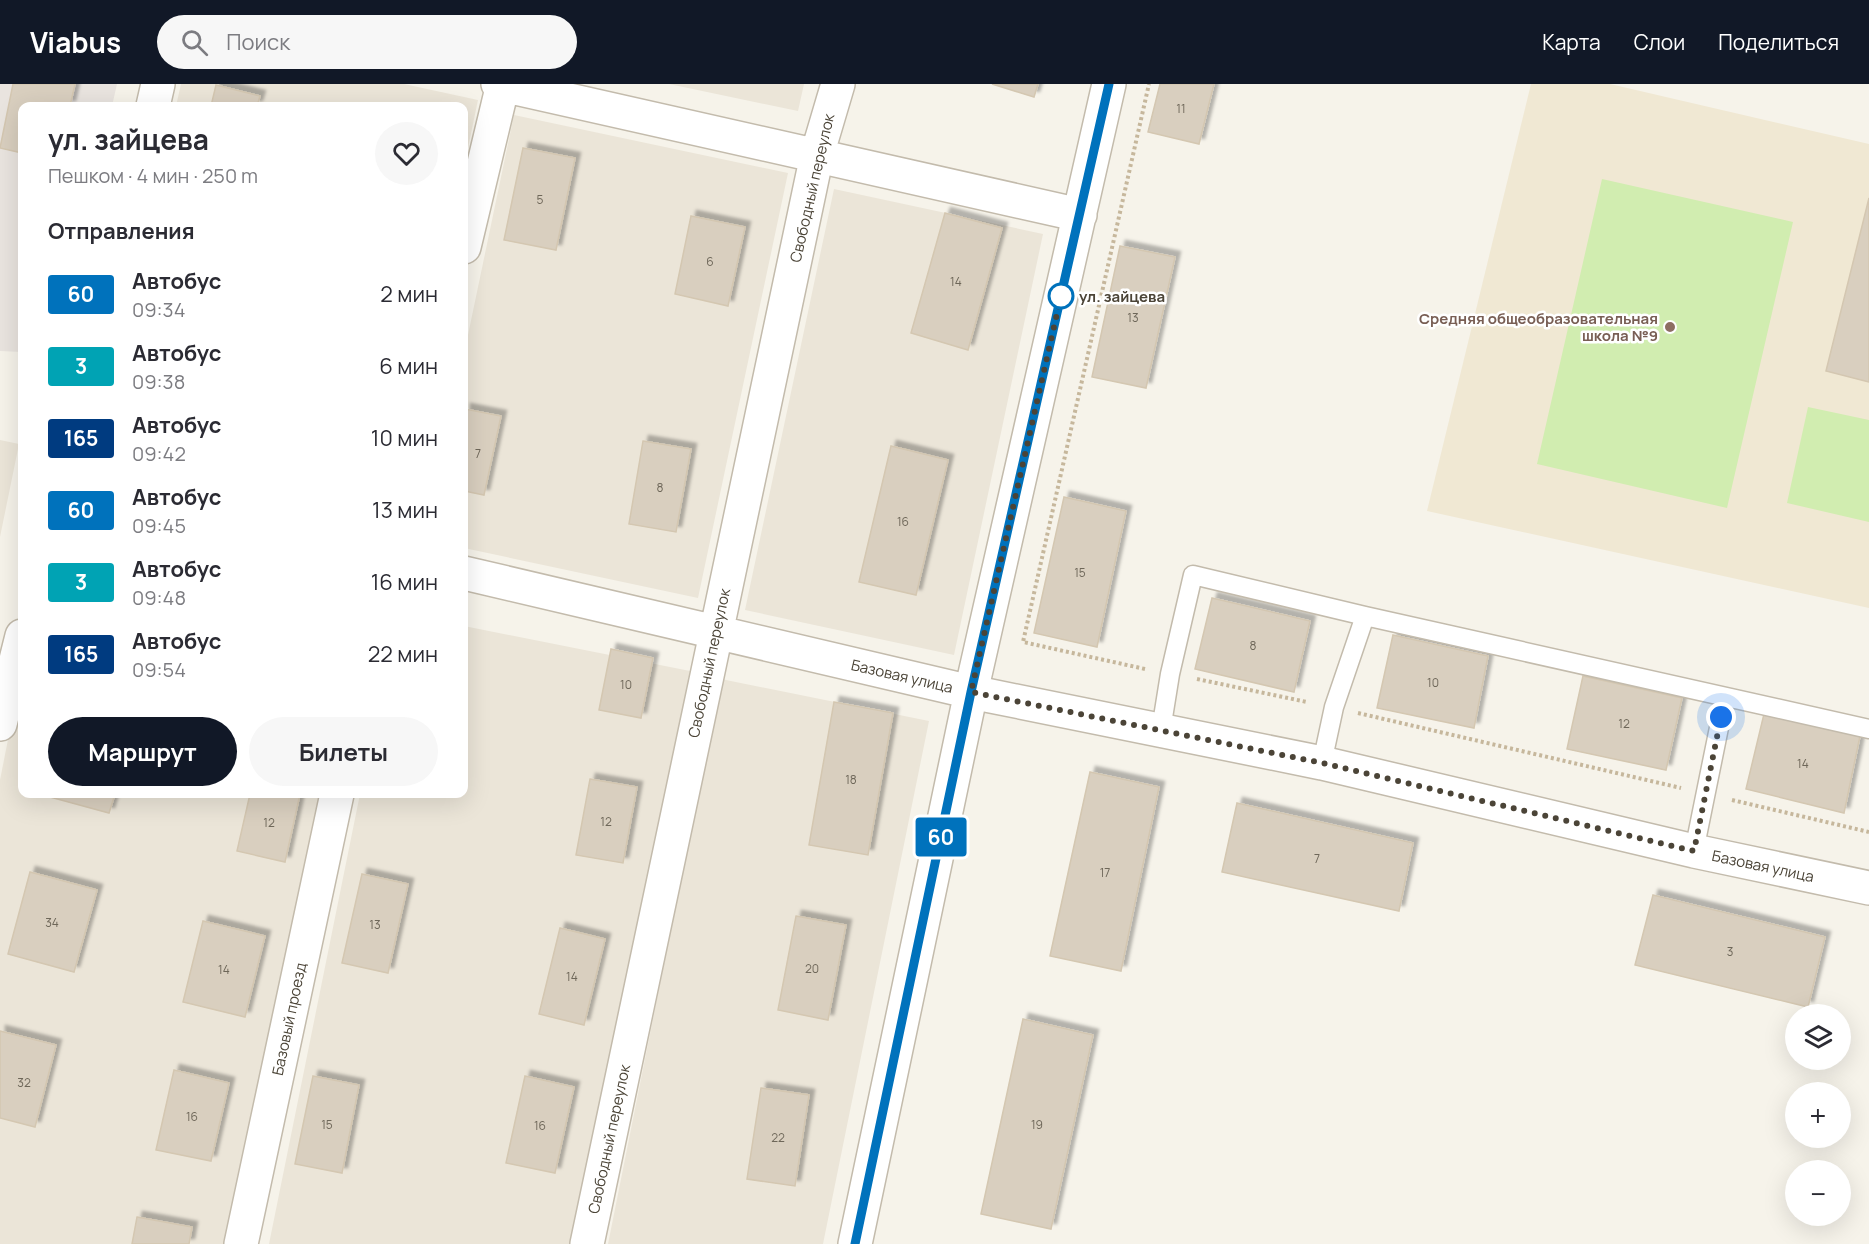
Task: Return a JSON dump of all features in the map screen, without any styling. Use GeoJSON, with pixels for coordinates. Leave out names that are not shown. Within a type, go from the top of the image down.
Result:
{"type":"FeatureCollection","features":[{"type":"Feature","properties":{"kind":"street"},"geometry":{"type":"LineString","coordinates":[[154,102],[158,84]]}},
{"type":"Feature","properties":{"kind":"street"},"geometry":{"type":"LineString","coordinates":[[468,229],[501,84],[1080,214]]}},
{"type":"Feature","properties":{"kind":"street","name":"Свободный переулок"},"geometry":{"type":"LineString","coordinates":[[587,1244],[817,155],[838,84]]}},
{"type":"Feature","properties":{"kind":"street"},"geometry":{"type":"LineString","coordinates":[[855,1244],[971,692],[1109,84]]}},
{"type":"Feature","properties":{"kind":"street","name":"Базовая улица"},"geometry":{"type":"LineString","coordinates":[[468,574],[971,692],[1322,763],[1694,851],[1869,888]]}},
{"type":"Feature","properties":{"kind":"street"},"geometry":{"type":"LineString","coordinates":[[0,724],[18,652]]}},
{"type":"Feature","properties":{"kind":"street","name":"Базовый проезд"},"geometry":{"type":"LineString","coordinates":[[241,1244],[336,798]]}},
{"type":"Feature","properties":{"kind":"lane"},"geometry":{"type":"LineString","coordinates":[[1161,730],[1170,674],[1193,575],[1869,729]]}},
{"type":"Feature","properties":{"kind":"lane"},"geometry":{"type":"LineString","coordinates":[[1322,763],[1334,707],[1365,616]]}},
{"type":"Feature","properties":{"kind":"lane"},"geometry":{"type":"LineString","coordinates":[[1694,851],[1725,698]]}},
{"type":"Feature","properties":{"kind":"shaded area"},"geometry":{"type":"Polygon","coordinates":[[[0,84],[117,84],[113,102],[18,102],[18,352],[0,351],[0,84]]]}},
{"type":"Feature","properties":{"kind":"shaded area"},"geometry":{"type":"Polygon","coordinates":[[[181,84],[404,84],[478,100],[468,148],[468,102],[177,102],[181,84]]]}},
{"type":"Feature","properties":{"kind":"shaded area"},"geometry":{"type":"Polygon","coordinates":[[[669,84],[804,84],[798,111],[669,84]]]}},
{"type":"Feature","properties":{"kind":"shaded area","name":"Средняя общеобразовательная школа №9"},"geometry":{"type":"Polygon","coordinates":[[[1531,84],[1610,84],[1869,144],[1869,608],[1427,511],[1531,84]]]}},
{"type":"Feature","properties":{"kind":"shaded area"},"geometry":{"type":"Polygon","coordinates":[[[514,115],[788,173],[698,598],[468,549],[468,335],[514,115]]]}},
{"type":"Feature","properties":{"kind":"shaded area"},"geometry":{"type":"Polygon","coordinates":[[[834,189],[1043,234],[954,655],[745,610],[834,189]]]}},
{"type":"Feature","properties":{"kind":"shaded area"},"geometry":{"type":"Polygon","coordinates":[[[0,440],[18,444],[18,449],[0,537],[0,440]]]}},
{"type":"Feature","properties":{"kind":"shaded area"},"geometry":{"type":"Polygon","coordinates":[[[468,627],[690,671],[575,1244],[269,1244],[359,798],[468,798],[468,627]]]}},
{"type":"Feature","properties":{"kind":"shaded area"},"geometry":{"type":"Polygon","coordinates":[[[721,679],[929,721],[823,1244],[608,1244],[721,679]]]}},
{"type":"Feature","properties":{"kind":"shaded area"},"geometry":{"type":"Polygon","coordinates":[[[18,689],[18,798],[336,798],[246,1244],[0,1244],[0,780],[18,689]]]}},
{"type":"Feature","properties":{"kind":"green space"},"geometry":{"type":"Polygon","coordinates":[[[1602,179],[1793,222],[1727,508],[1537,464],[1602,179]]]}},
{"type":"Feature","properties":{"kind":"green space"},"geometry":{"type":"Polygon","coordinates":[[[1808,407],[1869,420],[1869,522],[1787,503],[1808,407]]]}},
{"type":"Feature","properties":{"kind":"building"},"geometry":{"type":"Polygon","coordinates":[[[13,84],[75,84],[71,102],[18,102],[18,152],[0,148],[13,84]]]}},
{"type":"Feature","properties":{"kind":"building"},"geometry":{"type":"Polygon","coordinates":[[[992,84],[1038,84],[1034,97],[992,84]]]}},
{"type":"Feature","properties":{"kind":"building"},"geometry":{"type":"Polygon","coordinates":[[[1160,84],[1214,84],[1199,144],[1148,132],[1160,84]]]}},
{"type":"Feature","properties":{"kind":"building"},"geometry":{"type":"Polygon","coordinates":[[[216,85],[260,96],[258,102],[212,102],[216,85]]]}},
{"type":"Feature","properties":{"kind":"building"},"geometry":{"type":"Polygon","coordinates":[[[523,148],[575,158],[556,250],[504,240],[523,148]]]}},
{"type":"Feature","properties":{"kind":"building"},"geometry":{"type":"Polygon","coordinates":[[[1869,198],[1869,382],[1826,371],[1869,198]]]}},
{"type":"Feature","properties":{"kind":"building"},"geometry":{"type":"Polygon","coordinates":[[[945,213],[1002,228],[968,350],[911,333],[945,213]]]}},
{"type":"Feature","properties":{"kind":"building"},"geometry":{"type":"Polygon","coordinates":[[[691,216],[745,227],[728,306],[675,294],[691,216]]]}},
{"type":"Feature","properties":{"kind":"building"},"geometry":{"type":"Polygon","coordinates":[[[1120,246],[1175,257],[1146,388],[1092,377],[1120,246]]]}},
{"type":"Feature","properties":{"kind":"building"},"geometry":{"type":"Polygon","coordinates":[[[468,410],[501,416],[484,495],[468,492],[468,410]]]}},
{"type":"Feature","properties":{"kind":"building"},"geometry":{"type":"Polygon","coordinates":[[[643,441],[691,449],[676,532],[629,524],[643,441]]]}},
{"type":"Feature","properties":{"kind":"building"},"geometry":{"type":"Polygon","coordinates":[[[891,446],[948,460],[916,595],[859,582],[891,446]]]}},
{"type":"Feature","properties":{"kind":"building"},"geometry":{"type":"Polygon","coordinates":[[[1064,497],[1126,511],[1097,647],[1034,633],[1064,497]]]}},
{"type":"Feature","properties":{"kind":"building"},"geometry":{"type":"Polygon","coordinates":[[[1212,598],[1310,621],[1294,692],[1195,669],[1212,598]]]}},
{"type":"Feature","properties":{"kind":"building"},"geometry":{"type":"Polygon","coordinates":[[[1393,635],[1488,656],[1474,728],[1377,708],[1393,635]]]}},
{"type":"Feature","properties":{"kind":"building"},"geometry":{"type":"Polygon","coordinates":[[[611,649],[653,658],[641,718],[599,710],[611,649]]]}},
{"type":"Feature","properties":{"kind":"building"},"geometry":{"type":"Polygon","coordinates":[[[1583,676],[1682,698],[1666,770],[1567,749],[1583,676]]]}},
{"type":"Feature","properties":{"kind":"building"},"geometry":{"type":"Polygon","coordinates":[[[834,702],[893,713],[868,855],[809,845],[834,702]]]}},
{"type":"Feature","properties":{"kind":"building"},"geometry":{"type":"Polygon","coordinates":[[[1764,714],[1860,736],[1844,813],[1746,789],[1764,714]]]}},
{"type":"Feature","properties":{"kind":"building"},"geometry":{"type":"Polygon","coordinates":[[[1090,772],[1159,787],[1121,971],[1050,956],[1090,772]]]}},
{"type":"Feature","properties":{"kind":"building"},"geometry":{"type":"Polygon","coordinates":[[[590,779],[637,787],[623,863],[576,855],[590,779]]]}},
{"type":"Feature","properties":{"kind":"building"},"geometry":{"type":"Polygon","coordinates":[[[53,798],[114,798],[109,813],[53,798]]]}},
{"type":"Feature","properties":{"kind":"building"},"geometry":{"type":"Polygon","coordinates":[[[249,798],[299,798],[285,862],[237,851],[249,798]]]}},
{"type":"Feature","properties":{"kind":"building"},"geometry":{"type":"Polygon","coordinates":[[[1237,803],[1413,843],[1399,911],[1222,872],[1237,803]]]}},
{"type":"Feature","properties":{"kind":"building"},"geometry":{"type":"Polygon","coordinates":[[[30,872],[97,890],[74,972],[8,954],[30,872]]]}},
{"type":"Feature","properties":{"kind":"building"},"geometry":{"type":"Polygon","coordinates":[[[362,874],[408,884],[388,973],[342,963],[362,874]]]}},
{"type":"Feature","properties":{"kind":"building"},"geometry":{"type":"Polygon","coordinates":[[[1653,895],[1825,937],[1809,1004],[1796,1004],[1635,965],[1653,895]]]}},
{"type":"Feature","properties":{"kind":"building"},"geometry":{"type":"Polygon","coordinates":[[[796,916],[846,925],[828,1020],[778,1010],[796,916]]]}},
{"type":"Feature","properties":{"kind":"building"},"geometry":{"type":"Polygon","coordinates":[[[203,921],[265,936],[245,1017],[183,1002],[203,921]]]}},
{"type":"Feature","properties":{"kind":"building"},"geometry":{"type":"Polygon","coordinates":[[[560,928],[605,939],[584,1025],[539,1014],[560,928]]]}},
{"type":"Feature","properties":{"kind":"building"},"geometry":{"type":"Polygon","coordinates":[[[1023,1019],[1093,1035],[1051,1229],[981,1214],[1023,1019]]]}},
{"type":"Feature","properties":{"kind":"building"},"geometry":{"type":"Polygon","coordinates":[[[0,1031],[56,1045],[35,1127],[0,1118],[0,1031]]]}},
{"type":"Feature","properties":{"kind":"building"},"geometry":{"type":"Polygon","coordinates":[[[174,1070],[229,1083],[211,1161],[156,1150],[174,1070]]]}},
{"type":"Feature","properties":{"kind":"building"},"geometry":{"type":"Polygon","coordinates":[[[313,1076],[359,1085],[342,1173],[295,1164],[313,1076]]]}},
{"type":"Feature","properties":{"kind":"building"},"geometry":{"type":"Polygon","coordinates":[[[525,1076],[574,1087],[555,1173],[506,1163],[525,1076]]]}},
{"type":"Feature","properties":{"kind":"building"},"geometry":{"type":"Polygon","coordinates":[[[761,1088],[809,1095],[795,1186],[747,1179],[761,1088]]]}},
{"type":"Feature","properties":{"kind":"building"},"geometry":{"type":"Polygon","coordinates":[[[137,1217],[192,1227],[189,1244],[132,1244],[137,1217]]]}},
{"type":"Feature","properties":{"kind":"bus line","name":"60"},"geometry":{"type":"LineString","coordinates":[[855,1244],[971,692],[1109,84]]}},
{"type":"Feature","properties":{"kind":"place","name":"ул. зайцева"},"geometry":{"type":"Point","coordinates":[1061,296]}},
{"type":"Feature","properties":{"kind":"place","name":"Средняя общеобразовательная школа №9"},"geometry":{"type":"Point","coordinates":[1670,327]}},
{"type":"Feature","properties":{"kind":"route"},"geometry":{"type":"LineString","coordinates":[[1061,296],[971,692],[1322,763],[1694,851],[1721,717]]}}]}
